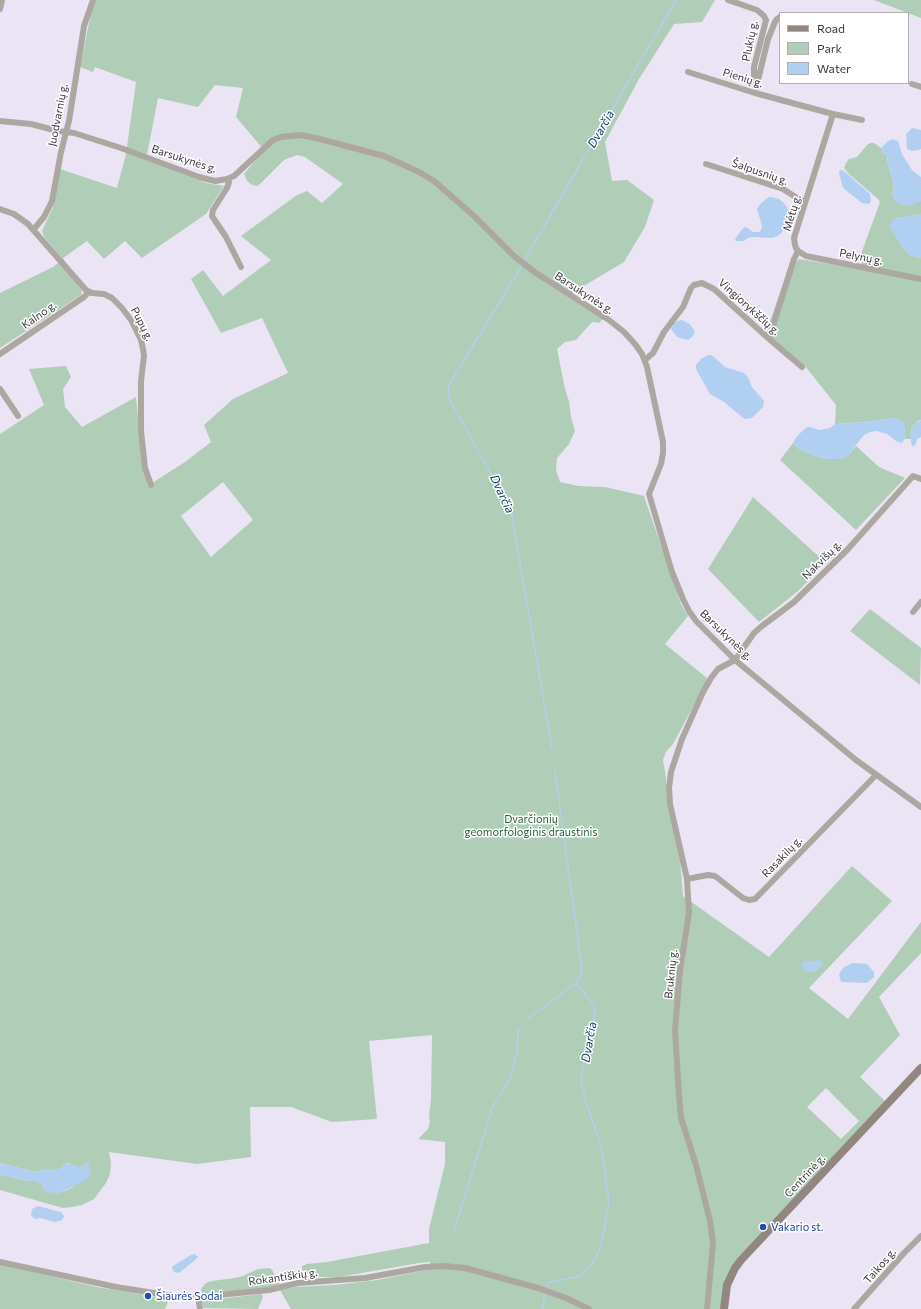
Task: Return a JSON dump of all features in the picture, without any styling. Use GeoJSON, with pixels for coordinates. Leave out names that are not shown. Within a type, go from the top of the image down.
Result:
{"type":"FeatureCollection","features":[{"type":"Feature","properties":{"kind":"main road","name":"Centrinė g."},"geometry":{"type":"LineString","coordinates":[[724,1309],[727,1285],[735,1268],[741,1260],[921,1068]]}},
{"type":"Feature","properties":{"kind":"street"},"geometry":{"type":"LineString","coordinates":[[0,9],[2,0]]}},
{"type":"Feature","properties":{"kind":"street","name":"Juodvarnių g."},"geometry":{"type":"LineString","coordinates":[[34,229],[44,217],[52,201],[84,26],[93,0]]}},
{"type":"Feature","properties":{"kind":"street","name":"Plukių g."},"geometry":{"type":"LineString","coordinates":[[728,0],[757,10],[766,20],[754,67],[756,90]]}},
{"type":"Feature","properties":{"kind":"street","name":"Plukių g."},"geometry":{"type":"LineString","coordinates":[[756,90],[768,39],[775,22],[779,18]]}},
{"type":"Feature","properties":{"kind":"street","name":"Pienių g."},"geometry":{"type":"LineString","coordinates":[[688,72],[756,90],[833,114],[862,120]]}},
{"type":"Feature","properties":{"kind":"street"},"geometry":{"type":"LineString","coordinates":[[912,84],[921,87]]}},
{"type":"Feature","properties":{"kind":"street","name":"Mėtų g."},"geometry":{"type":"LineString","coordinates":[[768,338],[772,332],[794,259],[798,251],[794,238],[833,114]]}},
{"type":"Feature","properties":{"kind":"street","name":"Barsukynės g."},"geometry":{"type":"LineString","coordinates":[[0,121],[31,124],[95,139],[168,166],[215,181],[228,179],[240,171],[273,140],[288,136],[300,135],[384,156],[419,172],[434,181],[474,216],[515,256],[536,273],[609,320],[624,332],[635,344],[645,360],[663,442],[661,464],[649,494],[672,572],[689,611],[696,621],[735,660],[856,760],[921,807]]}},
{"type":"Feature","properties":{"kind":"street","name":"Šalpusnių g."},"geometry":{"type":"LineString","coordinates":[[706,164],[783,189],[805,202]]}},
{"type":"Feature","properties":{"kind":"street"},"geometry":{"type":"LineString","coordinates":[[228,179],[229,182],[227,188],[213,210],[212,216],[226,237],[241,266]]}},
{"type":"Feature","properties":{"kind":"street"},"geometry":{"type":"LineString","coordinates":[[0,209],[22,218],[34,229],[89,292]]}},
{"type":"Feature","properties":{"kind":"street","name":"Pelynų g."},"geometry":{"type":"LineString","coordinates":[[798,251],[806,256],[921,279]]}},
{"type":"Feature","properties":{"kind":"street","name":"Vingiorykščių g."},"geometry":{"type":"LineString","coordinates":[[645,360],[653,353],[664,332],[683,307],[691,288],[694,284],[698,283],[706,284],[714,290],[802,367]]}},
{"type":"Feature","properties":{"kind":"street","name":"Kalno g."},"geometry":{"type":"LineString","coordinates":[[0,354],[84,297],[89,292]]}},
{"type":"Feature","properties":{"kind":"street","name":"Pupų g."},"geometry":{"type":"LineString","coordinates":[[89,292],[109,296],[118,304],[127,313],[141,340],[144,356],[141,388],[142,453],[151,485]]}},
{"type":"Feature","properties":{"kind":"street"},"geometry":{"type":"LineString","coordinates":[[0,389],[18,416]]}},
{"type":"Feature","properties":{"kind":"street","name":"Nakvišų g."},"geometry":{"type":"LineString","coordinates":[[735,660],[754,633],[794,602],[848,548],[913,476],[921,479]]}},
{"type":"Feature","properties":{"kind":"street"},"geometry":{"type":"LineString","coordinates":[[913,612],[921,602]]}},
{"type":"Feature","properties":{"kind":"street","name":"Bruknių g."},"geometry":{"type":"LineString","coordinates":[[707,1309],[713,1243],[710,1221],[696,1165],[681,1118],[676,1030],[680,971],[689,913],[687,879],[670,804],[669,788],[671,772],[682,740],[703,692],[718,669],[735,660]]}},
{"type":"Feature","properties":{"kind":"street","name":"Rasakilų g."},"geometry":{"type":"LineString","coordinates":[[687,879],[708,875],[715,876],[743,898],[749,900],[755,899],[876,774]]}},
{"type":"Feature","properties":{"kind":"street","name":"Taikos g."},"geometry":{"type":"LineString","coordinates":[[854,1309],[921,1236]]}},
{"type":"Feature","properties":{"kind":"street","name":"Rokantiškių g."},"geometry":{"type":"LineString","coordinates":[[0,1262],[116,1287],[173,1296],[198,1297],[269,1290],[298,1283],[365,1278],[425,1267],[443,1266],[465,1268],[538,1288],[566,1298],[589,1309]]}},
{"type":"Feature","properties":{"kind":"street"},"geometry":{"type":"LineString","coordinates":[[198,1297],[200,1309]]}},
{"type":"Feature","properties":{"kind":"green space","name":"Dvarčionių geomorfologinis draustinis"},"geometry":{"type":"Polygon","coordinates":[[[96,0],[715,0],[702,22],[674,24],[639,79],[605,142],[612,181],[627,180],[654,200],[645,227],[624,262],[572,293],[571,299],[603,319],[599,323],[592,322],[576,340],[565,342],[557,349],[575,431],[569,444],[557,458],[556,470],[560,482],[578,486],[605,487],[644,496],[681,604],[688,616],[665,644],[708,679],[673,744],[666,752],[663,760],[666,778],[667,802],[680,861],[683,896],[769,957],[852,866],[892,901],[809,988],[848,1019],[921,922],[921,953],[879,997],[900,1035],[860,1077],[885,1101],[739,1256],[732,1265],[720,1309],[291,1309],[280,1290],[296,1287],[335,1285],[377,1280],[430,1269],[430,1262],[339,1277],[313,1277],[302,1270],[302,1266],[429,1243],[429,1229],[445,1164],[445,1142],[418,1139],[428,1129],[430,1122],[432,1035],[369,1041],[377,1119],[332,1122],[291,1107],[250,1107],[251,1157],[197,1164],[109,1152],[111,1162],[110,1174],[106,1183],[94,1199],[82,1205],[72,1207],[63,1208],[0,1190],[0,1175],[35,1181],[43,1185],[44,1190],[63,1192],[73,1187],[83,1165],[80,1168],[67,1163],[62,1168],[54,1171],[47,1169],[35,1172],[0,1163],[0,434],[44,405],[29,369],[66,366],[71,377],[63,389],[65,407],[82,427],[136,397],[142,462],[149,485],[185,462],[211,442],[204,425],[233,399],[288,373],[262,318],[221,333],[191,279],[203,270],[223,296],[271,260],[241,236],[297,195],[307,191],[322,203],[343,184],[305,157],[297,155],[284,160],[258,186],[252,185],[247,181],[244,174],[264,150],[236,117],[243,88],[215,85],[198,107],[158,98],[146,160],[206,183],[224,186],[206,214],[142,258],[125,241],[104,259],[87,241],[63,258],[82,291],[81,295],[0,348],[0,293],[53,267],[63,259],[44,237],[42,231],[53,207],[60,169],[117,188],[126,154],[136,82],[95,67],[93,72],[80,67],[91,13],[96,0]],[[223,482],[181,516],[211,557],[253,520],[223,482]],[[826,1088],[807,1107],[841,1139],[859,1121],[826,1088]]]}},
{"type":"Feature","properties":{"kind":"green space"},"geometry":{"type":"Polygon","coordinates":[[[874,0],[921,0],[921,18],[909,13],[909,12],[874,0]]]}},
{"type":"Feature","properties":{"kind":"green space"},"geometry":{"type":"Polygon","coordinates":[[[870,143],[874,143],[881,148],[882,152],[887,156],[894,185],[892,194],[921,201],[921,214],[894,219],[902,247],[910,255],[921,258],[921,420],[918,421],[911,429],[911,439],[905,439],[904,424],[892,418],[835,424],[836,405],[805,366],[766,333],[788,269],[799,259],[860,269],[862,261],[861,254],[880,202],[844,168],[849,159],[857,157],[870,143]]]}},
{"type":"Feature","properties":{"kind":"green space"},"geometry":{"type":"Polygon","coordinates":[[[793,443],[799,449],[826,459],[841,459],[848,455],[856,446],[879,467],[905,478],[856,530],[780,460],[793,443]]]}},
{"type":"Feature","properties":{"kind":"green space"},"geometry":{"type":"Polygon","coordinates":[[[753,497],[826,563],[797,592],[759,622],[708,569],[753,497]]]}},
{"type":"Feature","properties":{"kind":"green space"},"geometry":{"type":"Polygon","coordinates":[[[870,609],[921,648],[920,685],[850,631],[870,609]]]}},
{"type":"Feature","properties":{"kind":"green space"},"geometry":{"type":"Polygon","coordinates":[[[0,1264],[97,1287],[169,1299],[165,1309],[0,1309],[0,1264]]]}},
{"type":"Feature","properties":{"kind":"green space"},"geometry":{"type":"Polygon","coordinates":[[[270,1268],[280,1284],[269,1288],[202,1294],[201,1289],[206,1283],[243,1276],[258,1269],[270,1268]]]}},
{"type":"Feature","properties":{"kind":"green space"},"geometry":{"type":"Polygon","coordinates":[[[261,1294],[263,1296],[258,1309],[203,1308],[202,1301],[261,1294]]]}},
{"type":"Feature","properties":{"kind":"water"},"geometry":{"type":"Polygon","coordinates":[[[912,128],[921,130],[921,149],[912,151],[907,149],[906,134],[912,128]]]}},
{"type":"Feature","properties":{"kind":"water"},"geometry":{"type":"Polygon","coordinates":[[[892,139],[898,141],[902,154],[912,170],[921,177],[921,201],[911,205],[904,205],[897,202],[892,194],[894,185],[887,156],[882,152],[881,148],[892,139]]]}},
{"type":"Feature","properties":{"kind":"water"},"geometry":{"type":"Polygon","coordinates":[[[840,170],[844,171],[870,194],[871,201],[869,204],[862,203],[843,188],[839,173],[840,170]]]}},
{"type":"Feature","properties":{"kind":"water"},"geometry":{"type":"Polygon","coordinates":[[[769,197],[779,199],[788,209],[788,216],[783,231],[778,236],[771,238],[753,237],[743,241],[736,241],[735,239],[743,228],[746,227],[753,232],[759,232],[761,230],[762,226],[757,209],[761,203],[769,197]]]}},
{"type":"Feature","properties":{"kind":"water"},"geometry":{"type":"Polygon","coordinates":[[[921,214],[921,258],[910,255],[902,247],[889,226],[894,219],[921,214]]]}},
{"type":"Feature","properties":{"kind":"water"},"geometry":{"type":"Polygon","coordinates":[[[682,320],[690,324],[695,332],[688,340],[677,337],[671,329],[674,323],[682,320]]]}},
{"type":"Feature","properties":{"kind":"water"},"geometry":{"type":"Polygon","coordinates":[[[708,355],[714,357],[725,367],[744,373],[748,377],[752,387],[764,401],[763,407],[752,418],[745,419],[724,402],[710,394],[696,369],[696,365],[701,359],[708,355]]]}},
{"type":"Feature","properties":{"kind":"water"},"geometry":{"type":"Polygon","coordinates":[[[892,418],[901,420],[904,424],[906,437],[902,443],[896,441],[887,434],[877,431],[870,432],[864,435],[848,455],[841,459],[826,459],[810,454],[799,449],[793,443],[798,435],[807,427],[819,430],[830,428],[835,424],[892,418]]]}},
{"type":"Feature","properties":{"kind":"water"},"geometry":{"type":"Polygon","coordinates":[[[921,420],[921,437],[917,439],[916,444],[913,447],[911,443],[911,429],[921,420]]]}},
{"type":"Feature","properties":{"kind":"water"},"geometry":{"type":"Polygon","coordinates":[[[819,960],[822,962],[822,965],[815,972],[806,972],[801,965],[803,962],[819,960]]]}},
{"type":"Feature","properties":{"kind":"water"},"geometry":{"type":"Polygon","coordinates":[[[853,963],[867,964],[874,972],[874,977],[867,983],[841,982],[839,975],[841,971],[844,967],[853,963]]]}},
{"type":"Feature","properties":{"kind":"water"},"geometry":{"type":"Polygon","coordinates":[[[0,1163],[35,1172],[47,1169],[54,1171],[61,1168],[65,1163],[80,1167],[87,1163],[89,1164],[91,1171],[89,1176],[84,1181],[58,1194],[44,1190],[43,1185],[35,1181],[0,1175],[0,1163]]]}},
{"type":"Feature","properties":{"kind":"water"},"geometry":{"type":"Polygon","coordinates":[[[38,1206],[61,1212],[64,1216],[63,1219],[54,1222],[41,1218],[35,1219],[31,1215],[32,1209],[38,1206]]]}},
{"type":"Feature","properties":{"kind":"water"},"geometry":{"type":"Polygon","coordinates":[[[195,1254],[198,1257],[195,1260],[179,1273],[174,1272],[172,1268],[173,1266],[195,1254]]]}},
{"type":"Feature","properties":{"kind":"waterway","name":"Dvarčia"},"geometry":{"type":"LineString","coordinates":[[525,259],[676,0]]}},
{"type":"Feature","properties":{"kind":"waterway","name":"Dvarčia"},"geometry":{"type":"LineString","coordinates":[[521,267],[449,385],[448,393],[451,402],[511,510],[552,749]]}},
{"type":"Feature","properties":{"kind":"waterway","name":"Dvarčia"},"geometry":{"type":"LineString","coordinates":[[547,1286],[548,1283],[580,1276],[593,1263],[599,1251],[609,1201],[601,1145],[587,1106],[581,1081],[587,1046],[594,1022],[595,1006],[576,983],[581,975],[581,962],[555,771]]}},
{"type":"Feature","properties":{"kind":"waterway"},"geometry":{"type":"LineString","coordinates":[[526,1020],[576,983]]}},
{"type":"Feature","properties":{"kind":"waterway"},"geometry":{"type":"LineString","coordinates":[[453,1234],[493,1106],[509,1081],[517,1054],[518,1030],[520,1028]]}},
{"type":"Feature","properties":{"kind":"waterway","name":"Dvarčia"},"geometry":{"type":"LineString","coordinates":[[543,1309],[544,1296]]}},
{"type":"Feature","properties":{"kind":"place","name":"Vakario st."},"geometry":{"type":"Point","coordinates":[763,1227]}},
{"type":"Feature","properties":{"kind":"place","name":"Šiaurės Sodai"},"geometry":{"type":"Point","coordinates":[148,1296]}}]}
